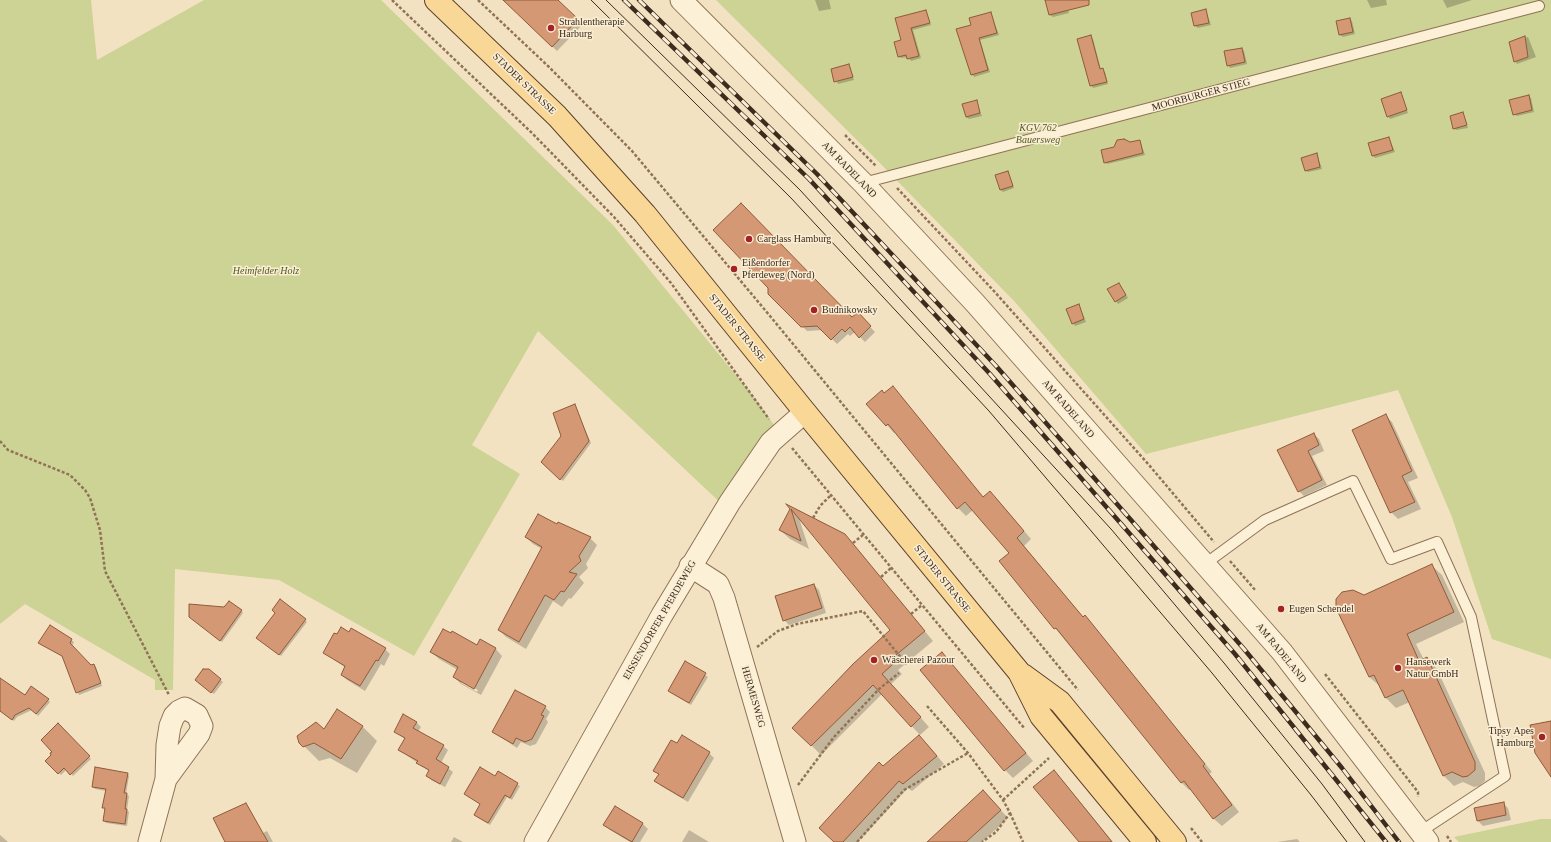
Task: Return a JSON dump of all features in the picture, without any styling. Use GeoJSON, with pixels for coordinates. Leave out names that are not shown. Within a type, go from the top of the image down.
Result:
{"type":"FeatureCollection","features":[{"type":"Feature","properties":{"kind":"main road","name":"STADER STRASSE"},"geometry":{"type":"LineString","coordinates":[[436,0],[557,116],[646,214],[805,412],[1019,672],[1041,716],[1145,842]]}},
{"type":"Feature","properties":{"kind":"main road","name":"STADER STRASSE"},"geometry":{"type":"LineString","coordinates":[[1019,672],[1060,702],[1175,842]]}},
{"type":"Feature","properties":{"kind":"street","name":"AM RADELAND"},"geometry":{"type":"LineString","coordinates":[[681,0],[863,184],[975,303],[1282,652],[1424,837]]}},
{"type":"Feature","properties":{"kind":"street","name":"EISSENDORFER PFERDEWEG"},"geometry":{"type":"LineString","coordinates":[[535,842],[690,566],[756,463],[780,433],[805,412]]}},
{"type":"Feature","properties":{"kind":"street","name":"HERMESWEG"},"geometry":{"type":"LineString","coordinates":[[690,566],[718,584],[724,598],[795,842]]}},
{"type":"Feature","properties":{"kind":"street"},"geometry":{"type":"LineString","coordinates":[[149,842],[166,779],[167,745],[174,716],[184,708],[191,710],[201,721],[202,726],[199,734],[166,779]]}},
{"type":"Feature","properties":{"kind":"lane","name":"MOORBURGER STIEG"},"geometry":{"type":"LineString","coordinates":[[863,184],[1539,6]]}},
{"type":"Feature","properties":{"kind":"lane"},"geometry":{"type":"LineString","coordinates":[[1205,564],[1265,520],[1352,481],[1390,559],[1437,542],[1470,617],[1505,776],[1424,837]]}},
{"type":"Feature","properties":{"kind":"path"},"geometry":{"type":"LineString","coordinates":[[392,0],[532,133],[614,217],[671,283],[780,433],[1028,734]]}},
{"type":"Feature","properties":{"kind":"path"},"geometry":{"type":"LineString","coordinates":[[478,0],[549,67],[632,151],[1082,695]]}},
{"type":"Feature","properties":{"kind":"path"},"geometry":{"type":"LineString","coordinates":[[0,441],[8,450],[70,475],[80,484],[90,498],[100,530],[105,571],[164,686],[179,711]]}},
{"type":"Feature","properties":{"kind":"path"},"geometry":{"type":"LineString","coordinates":[[813,518],[820,506],[831,495]]}},
{"type":"Feature","properties":{"kind":"path"},"geometry":{"type":"LineString","coordinates":[[853,543],[864,534]]}},
{"type":"Feature","properties":{"kind":"path"},"geometry":{"type":"LineString","coordinates":[[881,577],[891,568]]}},
{"type":"Feature","properties":{"kind":"path"},"geometry":{"type":"LineString","coordinates":[[911,614],[922,605]]}},
{"type":"Feature","properties":{"kind":"path"},"geometry":{"type":"LineString","coordinates":[[742,658],[778,631],[797,624],[863,611],[907,665]]}},
{"type":"Feature","properties":{"kind":"path"},"geometry":{"type":"LineString","coordinates":[[783,802],[834,737],[879,689],[899,673]]}},
{"type":"Feature","properties":{"kind":"path"},"geometry":{"type":"LineString","coordinates":[[927,706],[968,753],[1003,800],[1023,842]]}},
{"type":"Feature","properties":{"kind":"path"},"geometry":{"type":"LineString","coordinates":[[856,842],[904,790],[968,753]]}},
{"type":"Feature","properties":{"kind":"path"},"geometry":{"type":"LineString","coordinates":[[1045,754],[1054,764]]}},
{"type":"Feature","properties":{"kind":"path"},"geometry":{"type":"LineString","coordinates":[[1003,800],[1049,758]]}},
{"type":"Feature","properties":{"kind":"path"},"geometry":{"type":"LineString","coordinates":[[982,842],[996,832],[1010,813]]}},
{"type":"Feature","properties":{"kind":"path"},"geometry":{"type":"LineString","coordinates":[[1187,824],[1202,842]]}},
{"type":"Feature","properties":{"kind":"green space","name":"Heimfelder Holz"},"geometry":{"type":"Polygon","coordinates":[[[0,0],[91,0],[97,60],[204,0],[381,0],[613,225],[753,396],[780,433],[726,508],[538,331],[472,445],[520,474],[414,656],[279,580],[175,569],[173,690],[155,690],[155,680],[25,604],[0,624],[0,0]]]}},
{"type":"Feature","properties":{"kind":"green space","name":"KGV 762 Bauersweg"},"geometry":{"type":"Polygon","coordinates":[[[716,0],[1551,0],[1551,659],[1492,639],[1452,517],[1398,390],[1146,454],[1015,302],[876,159],[716,0]]]}},
{"type":"Feature","properties":{"kind":"green space"},"geometry":{"type":"Polygon","coordinates":[[[1541,819],[1551,819],[1551,842],[1459,842],[1454,837],[1541,819]]]}},
{"type":"Feature","properties":{"kind":"building","name":"Strahlentherapie Harburg"},"geometry":{"type":"Polygon","coordinates":[[[503,0],[558,0],[578,19],[552,47],[503,0]]]}},
{"type":"Feature","properties":{"kind":"building"},"geometry":{"type":"Polygon","coordinates":[[[1045,0],[1089,0],[1089,5],[1049,15],[1045,0]]]}},
{"type":"Feature","properties":{"kind":"building"},"geometry":{"type":"Polygon","coordinates":[[[1206,9],[1209,23],[1194,26],[1191,13],[1206,9]]]}},
{"type":"Feature","properties":{"kind":"building"},"geometry":{"type":"Polygon","coordinates":[[[926,10],[930,23],[911,28],[919,56],[907,59],[906,55],[898,57],[894,42],[901,40],[895,18],[926,10]]]}},
{"type":"Feature","properties":{"kind":"building"},"geometry":{"type":"Polygon","coordinates":[[[991,12],[997,33],[979,38],[988,70],[971,75],[956,29],[971,25],[969,18],[991,12]]]}},
{"type":"Feature","properties":{"kind":"building"},"geometry":{"type":"Polygon","coordinates":[[[1350,18],[1353,32],[1339,35],[1336,21],[1350,18]]]}},
{"type":"Feature","properties":{"kind":"building"},"geometry":{"type":"Polygon","coordinates":[[[1091,35],[1100,69],[1103,68],[1107,82],[1090,86],[1077,39],[1091,35]]]}},
{"type":"Feature","properties":{"kind":"building"},"geometry":{"type":"Polygon","coordinates":[[[1525,36],[1528,57],[1514,62],[1509,42],[1525,36]]]}},
{"type":"Feature","properties":{"kind":"building"},"geometry":{"type":"Polygon","coordinates":[[[1242,48],[1245,62],[1227,66],[1224,51],[1242,48]]]}},
{"type":"Feature","properties":{"kind":"building"},"geometry":{"type":"Polygon","coordinates":[[[849,64],[853,77],[834,82],[831,69],[849,64]]]}},
{"type":"Feature","properties":{"kind":"building"},"geometry":{"type":"Polygon","coordinates":[[[1401,92],[1407,110],[1387,117],[1381,99],[1401,92]]]}},
{"type":"Feature","properties":{"kind":"building"},"geometry":{"type":"Polygon","coordinates":[[[1529,95],[1532,110],[1513,115],[1509,100],[1529,95]]]}},
{"type":"Feature","properties":{"kind":"building"},"geometry":{"type":"Polygon","coordinates":[[[977,100],[980,113],[966,117],[962,104],[977,100]]]}},
{"type":"Feature","properties":{"kind":"building"},"geometry":{"type":"Polygon","coordinates":[[[1463,112],[1467,125],[1453,129],[1450,116],[1463,112]]]}},
{"type":"Feature","properties":{"kind":"building"},"geometry":{"type":"Polygon","coordinates":[[[1389,137],[1393,150],[1372,156],[1368,143],[1389,137]]]}},
{"type":"Feature","properties":{"kind":"building"},"geometry":{"type":"Polygon","coordinates":[[[1124,139],[1130,142],[1140,140],[1143,153],[1104,163],[1101,150],[1114,147],[1117,140],[1124,139]]]}},
{"type":"Feature","properties":{"kind":"building"},"geometry":{"type":"Polygon","coordinates":[[[1317,153],[1320,167],[1305,171],[1301,158],[1317,153]]]}},
{"type":"Feature","properties":{"kind":"building"},"geometry":{"type":"Polygon","coordinates":[[[1008,171],[1013,186],[1000,190],[995,175],[1008,171]]]}},
{"type":"Feature","properties":{"kind":"building"},"geometry":{"type":"Polygon","coordinates":[[[741,203],[852,317],[858,312],[871,326],[859,338],[850,327],[845,332],[842,329],[831,340],[817,326],[801,327],[768,294],[768,288],[713,230],[741,203]]]}},
{"type":"Feature","properties":{"kind":"building"},"geometry":{"type":"Polygon","coordinates":[[[1119,283],[1126,295],[1115,302],[1107,289],[1119,283]]]}},
{"type":"Feature","properties":{"kind":"building"},"geometry":{"type":"Polygon","coordinates":[[[1079,304],[1084,319],[1072,324],[1066,309],[1079,304]]]}},
{"type":"Feature","properties":{"kind":"building"},"geometry":{"type":"Polygon","coordinates":[[[893,386],[983,497],[990,491],[1024,531],[1017,538],[1083,617],[1085,615],[1205,764],[1203,766],[1232,805],[1213,819],[1184,781],[1181,783],[1056,628],[1054,629],[999,561],[1009,553],[965,502],[957,509],[888,424],[886,426],[866,404],[882,390],[884,393],[893,386]]]}},
{"type":"Feature","properties":{"kind":"building"},"geometry":{"type":"Polygon","coordinates":[[[575,404],[589,441],[560,480],[541,462],[561,436],[553,413],[575,404]]]}},
{"type":"Feature","properties":{"kind":"building"},"geometry":{"type":"Polygon","coordinates":[[[1386,414],[1412,471],[1402,476],[1415,502],[1390,513],[1352,430],[1386,414]]]}},
{"type":"Feature","properties":{"kind":"building"},"geometry":{"type":"Polygon","coordinates":[[[1314,433],[1319,445],[1308,451],[1322,480],[1298,492],[1277,450],[1314,433]]]}},
{"type":"Feature","properties":{"kind":"building"},"geometry":{"type":"Polygon","coordinates":[[[786,504],[845,534],[925,631],[890,660],[893,664],[882,674],[921,717],[911,727],[873,685],[811,746],[792,728],[853,664],[890,630],[791,509],[801,541],[779,530],[790,509],[786,504]]]}},
{"type":"Feature","properties":{"kind":"building"},"geometry":{"type":"Polygon","coordinates":[[[538,514],[557,524],[558,522],[591,537],[579,556],[581,561],[569,572],[577,574],[564,592],[561,591],[554,600],[545,595],[519,642],[498,630],[542,547],[525,537],[538,514]]]}},
{"type":"Feature","properties":{"kind":"building","name":"Hansewerk Natur GmbH"},"geometry":{"type":"Polygon","coordinates":[[[1432,564],[1454,612],[1407,634],[1419,661],[1427,657],[1475,762],[1475,770],[1468,776],[1463,777],[1452,772],[1443,776],[1403,690],[1385,698],[1374,675],[1369,677],[1336,608],[1336,599],[1342,592],[1353,590],[1364,595],[1432,564]]]}},
{"type":"Feature","properties":{"kind":"building"},"geometry":{"type":"Polygon","coordinates":[[[814,584],[822,608],[783,621],[775,596],[814,584]]]}},
{"type":"Feature","properties":{"kind":"building"},"geometry":{"type":"Polygon","coordinates":[[[280,599],[306,619],[279,655],[256,638],[275,613],[272,610],[280,599]]]}},
{"type":"Feature","properties":{"kind":"building"},"geometry":{"type":"Polygon","coordinates":[[[229,601],[242,610],[220,641],[189,617],[189,604],[224,607],[229,601]]]}},
{"type":"Feature","properties":{"kind":"building"},"geometry":{"type":"Polygon","coordinates":[[[50,625],[72,639],[70,643],[91,665],[94,664],[101,683],[76,693],[62,656],[38,643],[50,625]]]}},
{"type":"Feature","properties":{"kind":"building"},"geometry":{"type":"Polygon","coordinates":[[[341,627],[349,632],[351,628],[386,648],[378,661],[376,660],[360,686],[341,675],[345,666],[323,653],[334,633],[337,634],[341,627]]]}},
{"type":"Feature","properties":{"kind":"building"},"geometry":{"type":"Polygon","coordinates":[[[443,629],[451,633],[452,631],[477,645],[480,639],[496,648],[474,689],[453,677],[458,667],[430,652],[443,629]]]}},
{"type":"Feature","properties":{"kind":"building"},"geometry":{"type":"Polygon","coordinates":[[[942,652],[1026,753],[1004,771],[920,670],[942,652]]]}},
{"type":"Feature","properties":{"kind":"building"},"geometry":{"type":"Polygon","coordinates":[[[685,661],[706,673],[689,703],[668,691],[685,661]]]}},
{"type":"Feature","properties":{"kind":"building"},"geometry":{"type":"Polygon","coordinates":[[[203,669],[209,669],[221,679],[211,693],[195,680],[203,669]]]}},
{"type":"Feature","properties":{"kind":"building"},"geometry":{"type":"Polygon","coordinates":[[[0,678],[25,695],[31,686],[49,699],[36,714],[29,708],[15,715],[12,720],[0,711],[0,678]]]}},
{"type":"Feature","properties":{"kind":"building"},"geometry":{"type":"Polygon","coordinates":[[[515,690],[546,706],[541,715],[544,716],[532,739],[525,742],[516,738],[513,744],[492,732],[515,690]]]}},
{"type":"Feature","properties":{"kind":"building"},"geometry":{"type":"Polygon","coordinates":[[[337,709],[363,726],[341,759],[314,743],[303,747],[299,743],[297,736],[316,722],[324,729],[337,709]]]}},
{"type":"Feature","properties":{"kind":"building"},"geometry":{"type":"Polygon","coordinates":[[[403,714],[417,722],[413,728],[444,745],[436,759],[449,767],[440,784],[426,776],[429,770],[416,763],[418,761],[398,750],[405,738],[394,732],[403,714]]]}},
{"type":"Feature","properties":{"kind":"building","name":"Tipsy Apes Hamburg"},"geometry":{"type":"Polygon","coordinates":[[[1551,721],[1551,777],[1535,753],[1530,725],[1551,721]]]}},
{"type":"Feature","properties":{"kind":"building"},"geometry":{"type":"Polygon","coordinates":[[[58,723],[90,756],[70,775],[64,768],[58,774],[45,761],[52,752],[41,740],[58,723]]]}},
{"type":"Feature","properties":{"kind":"building"},"geometry":{"type":"Polygon","coordinates":[[[682,735],[710,752],[683,798],[654,781],[659,774],[653,771],[671,740],[677,743],[682,735]]]}},
{"type":"Feature","properties":{"kind":"building"},"geometry":{"type":"Polygon","coordinates":[[[919,735],[937,756],[903,784],[899,781],[843,842],[834,842],[819,828],[879,762],[883,766],[919,735]]]}},
{"type":"Feature","properties":{"kind":"building"},"geometry":{"type":"Polygon","coordinates":[[[95,767],[128,773],[124,793],[127,793],[125,824],[103,821],[105,808],[102,808],[106,789],[92,787],[95,767]]]}},
{"type":"Feature","properties":{"kind":"building"},"geometry":{"type":"Polygon","coordinates":[[[480,767],[495,776],[498,771],[518,783],[510,798],[505,795],[488,823],[474,815],[480,804],[464,794],[480,767]]]}},
{"type":"Feature","properties":{"kind":"building"},"geometry":{"type":"Polygon","coordinates":[[[1054,770],[1112,842],[1079,842],[1033,787],[1054,770]]]}},
{"type":"Feature","properties":{"kind":"building"},"geometry":{"type":"Polygon","coordinates":[[[983,790],[1001,810],[966,842],[927,842],[983,790]]]}},
{"type":"Feature","properties":{"kind":"building"},"geometry":{"type":"Polygon","coordinates":[[[1504,802],[1506,815],[1477,821],[1474,808],[1504,802]]]}},
{"type":"Feature","properties":{"kind":"building"},"geometry":{"type":"Polygon","coordinates":[[[246,803],[268,842],[225,842],[213,818],[246,803]]]}},
{"type":"Feature","properties":{"kind":"building"},"geometry":{"type":"Polygon","coordinates":[[[615,806],[643,823],[632,842],[603,825],[615,806]]]}},
{"type":"Feature","properties":{"kind":"tram line"},"geometry":{"type":"LineString","coordinates":[[591,0],[791,198],[989,411],[1212,673],[1311,795],[1347,842]]}},
{"type":"Feature","properties":{"kind":"tram line"},"geometry":{"type":"LineString","coordinates":[[606,0],[800,190],[1111,529],[1224,663],[1322,784],[1365,842]]}},
{"type":"Feature","properties":{"kind":"railway"},"geometry":{"type":"LineString","coordinates":[[624,0],[809,179],[990,374],[1235,654],[1386,842]]}},
{"type":"Feature","properties":{"kind":"railway"},"geometry":{"type":"LineString","coordinates":[[639,0],[817,174],[997,367],[1244,649],[1342,768],[1399,842]]}},
{"type":"Feature","properties":{"kind":"place","name":"Strahlentherapie Harburg"},"geometry":{"type":"Point","coordinates":[551,28]}},
{"type":"Feature","properties":{"kind":"place","name":"Carglass Hamburg"},"geometry":{"type":"Point","coordinates":[749,239]}},
{"type":"Feature","properties":{"kind":"place","name":"Eißendorfer Pferdeweg (Nord)"},"geometry":{"type":"Point","coordinates":[734,269]}},
{"type":"Feature","properties":{"kind":"place","name":"Budnikowsky"},"geometry":{"type":"Point","coordinates":[814,310]}},
{"type":"Feature","properties":{"kind":"place","name":"Eugen Schendel"},"geometry":{"type":"Point","coordinates":[1281,609]}},
{"type":"Feature","properties":{"kind":"place","name":"Wäscherei Pazour"},"geometry":{"type":"Point","coordinates":[874,660]}},
{"type":"Feature","properties":{"kind":"place","name":"Hansewerk Natur GmbH"},"geometry":{"type":"Point","coordinates":[1398,668]}},
{"type":"Feature","properties":{"kind":"place","name":"Tipsy Apes Hamburg"},"geometry":{"type":"Point","coordinates":[1542,737]}}]}
